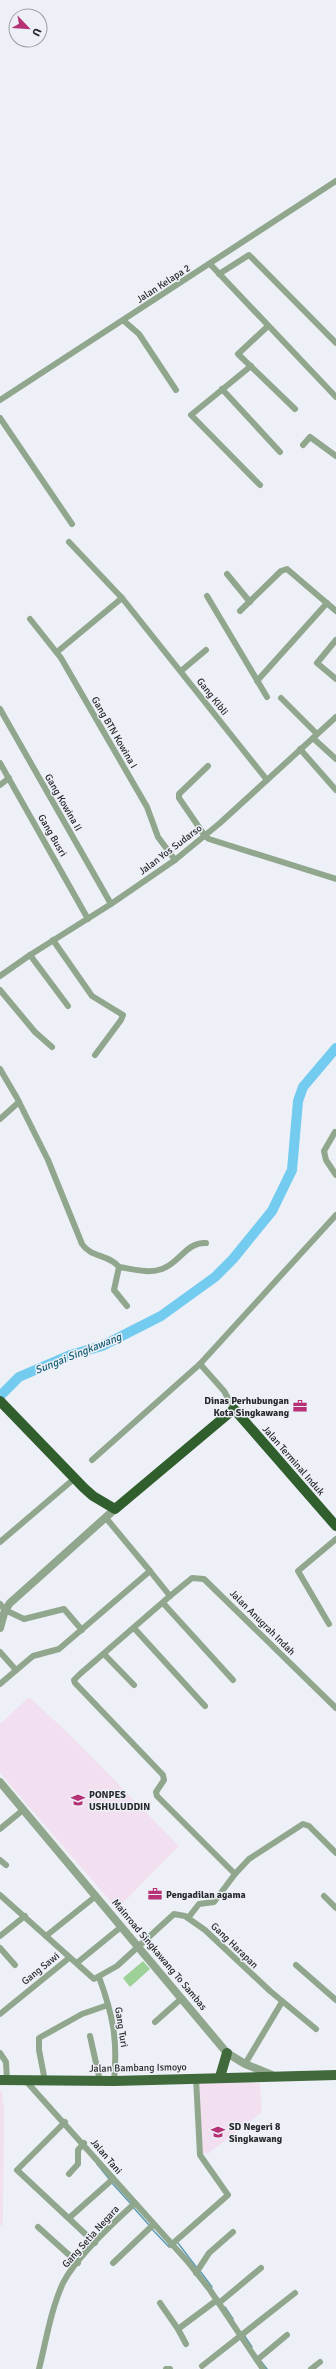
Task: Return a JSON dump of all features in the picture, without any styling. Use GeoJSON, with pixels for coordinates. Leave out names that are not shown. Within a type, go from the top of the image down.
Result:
{"type":"FeatureCollection","features":[{"type":"Feature","properties":{"kind":"highway"},"geometry":{"type":"LineString","coordinates":[[3,1404],[93,1496],[115,1509],[234,1409]]}},
{"type":"Feature","properties":{"kind":"highway","name":"Jalan Terminal Induk"},"geometry":{"type":"LineString","coordinates":[[234,1409],[336,1526]]}},
{"type":"Feature","properties":{"kind":"main road"},"geometry":{"type":"LineString","coordinates":[[220,2077],[227,2052]]}},
{"type":"Feature","properties":{"kind":"main road","name":"Mainroad Singkawang To Sambas"},"geometry":{"type":"LineString","coordinates":[[277,2077],[336,2075]]}},
{"type":"Feature","properties":{"kind":"main road","name":"Jalan Bambang Ismoyo"},"geometry":{"type":"LineString","coordinates":[[4,2080],[28,2083],[45,2081],[277,2077]]}},
{"type":"Feature","properties":{"kind":"street","name":"Jalan Kelapa 2"},"geometry":{"type":"LineString","coordinates":[[0,400],[124,321],[215,270],[336,181]]}},
{"type":"Feature","properties":{"kind":"street"},"geometry":{"type":"LineString","coordinates":[[336,343],[249,255],[215,270],[336,397]]}},
{"type":"Feature","properties":{"kind":"street"},"geometry":{"type":"LineString","coordinates":[[124,321],[139,334],[176,390]]}},
{"type":"Feature","properties":{"kind":"street"},"geometry":{"type":"LineString","coordinates":[[268,326],[238,354],[295,409]]}},
{"type":"Feature","properties":{"kind":"street"},"geometry":{"type":"LineString","coordinates":[[251,366],[191,414],[260,485]]}},
{"type":"Feature","properties":{"kind":"street"},"geometry":{"type":"LineString","coordinates":[[222,389],[280,452]]}},
{"type":"Feature","properties":{"kind":"street"},"geometry":{"type":"LineString","coordinates":[[0,418],[72,524]]}},
{"type":"Feature","properties":{"kind":"street"},"geometry":{"type":"LineString","coordinates":[[303,445],[310,437],[336,456]]}},
{"type":"Feature","properties":{"kind":"street","name":"Gang Kibli"},"geometry":{"type":"LineString","coordinates":[[69,542],[122,598],[267,780]]}},
{"type":"Feature","properties":{"kind":"street"},"geometry":{"type":"LineString","coordinates":[[240,611],[282,571],[287,569],[336,611]]}},
{"type":"Feature","properties":{"kind":"street"},"geometry":{"type":"LineString","coordinates":[[227,574],[250,602]]}},
{"type":"Feature","properties":{"kind":"street"},"geometry":{"type":"LineString","coordinates":[[207,596],[267,698]]}},
{"type":"Feature","properties":{"kind":"street"},"geometry":{"type":"LineString","coordinates":[[57,652],[122,598]]}},
{"type":"Feature","properties":{"kind":"street"},"geometry":{"type":"LineString","coordinates":[[257,681],[327,603]]}},
{"type":"Feature","properties":{"kind":"street","name":"Gang BTN Kowina I"},"geometry":{"type":"LineString","coordinates":[[30,619],[57,652],[147,808],[158,837],[175,860]]}},
{"type":"Feature","properties":{"kind":"street"},"geometry":{"type":"LineString","coordinates":[[336,640],[317,663],[336,679]]}},
{"type":"Feature","properties":{"kind":"street"},"geometry":{"type":"LineString","coordinates":[[181,671],[206,650]]}},
{"type":"Feature","properties":{"kind":"street"},"geometry":{"type":"LineString","coordinates":[[281,698],[336,759]]}},
{"type":"Feature","properties":{"kind":"street","name":"Gang Kowina II"},"geometry":{"type":"LineString","coordinates":[[0,710],[111,904]]}},
{"type":"Feature","properties":{"kind":"street","name":"Jalan Yos Sudarso"},"geometry":{"type":"LineString","coordinates":[[0,976],[53,940],[111,904],[175,860],[205,836],[336,717]]}},
{"type":"Feature","properties":{"kind":"street"},"geometry":{"type":"LineString","coordinates":[[300,749],[336,790]]}},
{"type":"Feature","properties":{"kind":"street","name":"Gang Busri"},"geometry":{"type":"LineString","coordinates":[[0,763],[10,778],[88,919]]}},
{"type":"Feature","properties":{"kind":"street"},"geometry":{"type":"LineString","coordinates":[[208,766],[181,790],[179,798],[205,836],[336,879]]}},
{"type":"Feature","properties":{"kind":"street"},"geometry":{"type":"LineString","coordinates":[[0,785],[10,778]]}},
{"type":"Feature","properties":{"kind":"street"},"geometry":{"type":"LineString","coordinates":[[53,940],[92,996],[123,1015],[121,1020],[95,1055]]}},
{"type":"Feature","properties":{"kind":"street"},"geometry":{"type":"LineString","coordinates":[[30,955],[68,1006]]}},
{"type":"Feature","properties":{"kind":"street"},"geometry":{"type":"LineString","coordinates":[[0,990],[35,1032],[52,1047]]}},
{"type":"Feature","properties":{"kind":"street"},"geometry":{"type":"LineString","coordinates":[[0,1069],[19,1102],[48,1160],[82,1244],[90,1252],[110,1259],[119,1267],[145,1271],[162,1269],[191,1246],[199,1243],[206,1243]]}},
{"type":"Feature","properties":{"kind":"street"},"geometry":{"type":"LineString","coordinates":[[0,1119],[19,1102]]}},
{"type":"Feature","properties":{"kind":"street"},"geometry":{"type":"LineString","coordinates":[[335,1132],[324,1151],[326,1160],[336,1175]]}},
{"type":"Feature","properties":{"kind":"street"},"geometry":{"type":"LineString","coordinates":[[92,1460],[200,1364],[334,1217]]}},
{"type":"Feature","properties":{"kind":"street"},"geometry":{"type":"LineString","coordinates":[[119,1267],[114,1290],[127,1306]]}},
{"type":"Feature","properties":{"kind":"street"},"geometry":{"type":"LineString","coordinates":[[200,1364],[224,1391],[234,1409]]}},
{"type":"Feature","properties":{"kind":"street"},"geometry":{"type":"LineString","coordinates":[[0,1542],[75,1478]]}},
{"type":"Feature","properties":{"kind":"street"},"geometry":{"type":"LineString","coordinates":[[0,1628],[2,1607],[19,1594],[115,1509]]}},
{"type":"Feature","properties":{"kind":"street"},"geometry":{"type":"LineString","coordinates":[[106,1518],[170,1596]]}},
{"type":"Feature","properties":{"kind":"street"},"geometry":{"type":"LineString","coordinates":[[328,1624],[298,1571],[336,1539]]}},
{"type":"Feature","properties":{"kind":"street"},"geometry":{"type":"LineString","coordinates":[[0,1684],[33,1656],[59,1649],[150,1571]]}},
{"type":"Feature","properties":{"kind":"street","name":"Jalan Anugrah Indah"},"geometry":{"type":"LineString","coordinates":[[235,1874],[157,1796],[156,1792],[164,1780],[163,1776],[76,1685],[74,1681],[192,1578],[204,1579],[336,1708]]}},
{"type":"Feature","properties":{"kind":"street"},"geometry":{"type":"LineString","coordinates":[[163,1602],[233,1680]]}},
{"type":"Feature","properties":{"kind":"street"},"geometry":{"type":"LineString","coordinates":[[2,1607],[24,1619],[64,1609],[82,1630]]}},
{"type":"Feature","properties":{"kind":"street"},"geometry":{"type":"LineString","coordinates":[[134,1628],[205,1706]]}},
{"type":"Feature","properties":{"kind":"street"},"geometry":{"type":"LineString","coordinates":[[0,1652],[16,1670]]}},
{"type":"Feature","properties":{"kind":"street"},"geometry":{"type":"LineString","coordinates":[[104,1654],[134,1685]]}},
{"type":"Feature","properties":{"kind":"street","name":"Mainroad Singkawang To Sambas"},"geometry":{"type":"LineString","coordinates":[[0,1782],[227,2052],[244,2064],[277,2077]]}},
{"type":"Feature","properties":{"kind":"street"},"geometry":{"type":"LineString","coordinates":[[0,1829],[23,1810]]}},
{"type":"Feature","properties":{"kind":"street"},"geometry":{"type":"LineString","coordinates":[[69,1958],[90,1977],[94,1979],[99,1977],[117,1966],[174,1914],[188,1918],[199,1904],[214,1902],[235,1874],[250,1859],[303,1824],[309,1826],[336,1854]]}},
{"type":"Feature","properties":{"kind":"street"},"geometry":{"type":"LineString","coordinates":[[0,1860],[6,1865]]}},
{"type":"Feature","properties":{"kind":"street","name":"Gang Sawi"},"geometry":{"type":"LineString","coordinates":[[0,1895],[25,1916],[69,1958],[1,2011]]}},
{"type":"Feature","properties":{"kind":"street"},"geometry":{"type":"LineString","coordinates":[[46,1936],[96,1896]]}},
{"type":"Feature","properties":{"kind":"street"},"geometry":{"type":"LineString","coordinates":[[324,1896],[336,1908]]}},
{"type":"Feature","properties":{"kind":"street"},"geometry":{"type":"LineString","coordinates":[[0,1936],[25,1916]]}},
{"type":"Feature","properties":{"kind":"street","name":"Gang Harapan"},"geometry":{"type":"LineString","coordinates":[[188,1918],[205,1930],[282,2002],[316,2029]]}},
{"type":"Feature","properties":{"kind":"street"},"geometry":{"type":"LineString","coordinates":[[78,1962],[121,1927]]}},
{"type":"Feature","properties":{"kind":"street"},"geometry":{"type":"LineString","coordinates":[[0,1948],[15,1965]]}},
{"type":"Feature","properties":{"kind":"street"},"geometry":{"type":"LineString","coordinates":[[296,1965],[336,2000]]}},
{"type":"Feature","properties":{"kind":"street","name":"Gang Turi"},"geometry":{"type":"LineString","coordinates":[[99,1977],[108,2005],[117,2048],[114,2081]]}},
{"type":"Feature","properties":{"kind":"street"},"geometry":{"type":"LineString","coordinates":[[155,2022],[182,1998]]}},
{"type":"Feature","properties":{"kind":"street"},"geometry":{"type":"LineString","coordinates":[[244,2064],[282,2002]]}},
{"type":"Feature","properties":{"kind":"street"},"geometry":{"type":"LineString","coordinates":[[45,2081],[39,2050],[39,2038],[82,2014],[108,2005]]}},
{"type":"Feature","properties":{"kind":"street"},"geometry":{"type":"LineString","coordinates":[[90,2036],[100,2081]]}},
{"type":"Feature","properties":{"kind":"street"},"geometry":{"type":"LineString","coordinates":[[0,2053],[6,2062],[4,2080]]}},
{"type":"Feature","properties":{"kind":"street"},"geometry":{"type":"LineString","coordinates":[[173,2244],[228,2195],[208,2164],[200,2155],[196,2078]]}},
{"type":"Feature","properties":{"kind":"street","name":"Jalan Tani"},"geometry":{"type":"LineString","coordinates":[[28,2083],[65,2122],[110,2181],[132,2206],[173,2244],[243,2334],[259,2359],[263,2369]]}},
{"type":"Feature","properties":{"kind":"street"},"geometry":{"type":"LineString","coordinates":[[65,2122],[17,2170],[95,2243]]}},
{"type":"Feature","properties":{"kind":"street"},"geometry":{"type":"LineString","coordinates":[[69,2174],[79,2163],[77,2154],[82,2145]]}},
{"type":"Feature","properties":{"kind":"street"},"geometry":{"type":"LineString","coordinates":[[69,2218],[110,2181]]}},
{"type":"Feature","properties":{"kind":"street","name":"Gang Setia Negara"},"geometry":{"type":"LineString","coordinates":[[39,2369],[63,2284],[95,2243],[132,2206]]}},
{"type":"Feature","properties":{"kind":"street"},"geometry":{"type":"LineString","coordinates":[[113,2263],[153,2225]]}},
{"type":"Feature","properties":{"kind":"street"},"geometry":{"type":"LineString","coordinates":[[38,2227],[78,2263]]}},
{"type":"Feature","properties":{"kind":"street"},"geometry":{"type":"LineString","coordinates":[[196,2273],[209,2253],[233,2232]]}},
{"type":"Feature","properties":{"kind":"street"},"geometry":{"type":"LineString","coordinates":[[178,2329],[261,2268]]}},
{"type":"Feature","properties":{"kind":"street"},"geometry":{"type":"LineString","coordinates":[[202,2366],[295,2293]]}},
{"type":"Feature","properties":{"kind":"street"},"geometry":{"type":"LineString","coordinates":[[160,2303],[178,2329],[186,2344]]}},
{"type":"Feature","properties":{"kind":"street"},"geometry":{"type":"LineString","coordinates":[[259,2359],[288,2335]]}},
{"type":"Feature","properties":{"kind":"street"},"geometry":{"type":"LineString","coordinates":[[311,2369],[320,2362]]}},
{"type":"Feature","properties":{"kind":"shaded area","name":"PONPES USHULUDDIN"},"geometry":{"type":"Polygon","coordinates":[[[29,1697],[71,1736],[179,1846],[117,1909],[0,1773],[0,1724],[29,1697]]]}},
{"type":"Feature","properties":{"kind":"shaded area","name":"SD Negeri 8 Singkawang"},"geometry":{"type":"Polygon","coordinates":[[[200,2083],[260,2083],[262,2112],[209,2153],[201,2154],[200,2083]]]}},
{"type":"Feature","properties":{"kind":"shaded area"},"geometry":{"type":"Polygon","coordinates":[[[0,2091],[2,2091],[4,2109],[3,2225],[0,2225],[0,2091]]]}},
{"type":"Feature","properties":{"kind":"green space"},"geometry":{"type":"Polygon","coordinates":[[[143,1961],[150,1969],[130,1987],[123,1978],[143,1961]]]}},
{"type":"Feature","properties":{"kind":"waterway","name":"Sungai Singkawang"},"geometry":{"type":"LineString","coordinates":[[0,1396],[19,1377],[70,1355],[102,1346],[161,1316],[215,1277],[233,1259],[272,1211],[292,1170],[298,1101],[303,1087],[336,1048]]}},
{"type":"Feature","properties":{"kind":"waterway"},"geometry":{"type":"LineString","coordinates":[[97,2164],[110,2180]]}},
{"type":"Feature","properties":{"kind":"waterway"},"geometry":{"type":"LineString","coordinates":[[112,2183],[131,2204]]}},
{"type":"Feature","properties":{"kind":"waterway"},"geometry":{"type":"LineString","coordinates":[[133,2207],[149,2225]]}},
{"type":"Feature","properties":{"kind":"waterway"},"geometry":{"type":"LineString","coordinates":[[151,2228],[169,2247]]}},
{"type":"Feature","properties":{"kind":"waterway"},"geometry":{"type":"LineString","coordinates":[[178,2243],[197,2268]]}},
{"type":"Feature","properties":{"kind":"waterway"},"geometry":{"type":"LineString","coordinates":[[200,2271],[212,2287]]}},
{"type":"Feature","properties":{"kind":"waterway"},"geometry":{"type":"LineString","coordinates":[[225,2307],[233,2319]]}},
{"type":"Feature","properties":{"kind":"waterway"},"geometry":{"type":"LineString","coordinates":[[244,2335],[252,2347]]}},
{"type":"Feature","properties":{"kind":"waterway"},"geometry":{"type":"LineString","coordinates":[[260,2360],[267,2369]]}},
{"type":"Feature","properties":{"kind":"place","name":"Dinas Perhubungan Kota Singkawang"},"geometry":{"type":"Point","coordinates":[300,1406]}},
{"type":"Feature","properties":{"kind":"place","name":"PONPES USHULUDDIN"},"geometry":{"type":"Point","coordinates":[78,1800]}},
{"type":"Feature","properties":{"kind":"place","name":"Pengadilan agama"},"geometry":{"type":"Point","coordinates":[155,1894]}},
{"type":"Feature","properties":{"kind":"place","name":"SD Negeri 8 Singkawang"},"geometry":{"type":"Point","coordinates":[218,2132]}}]}
